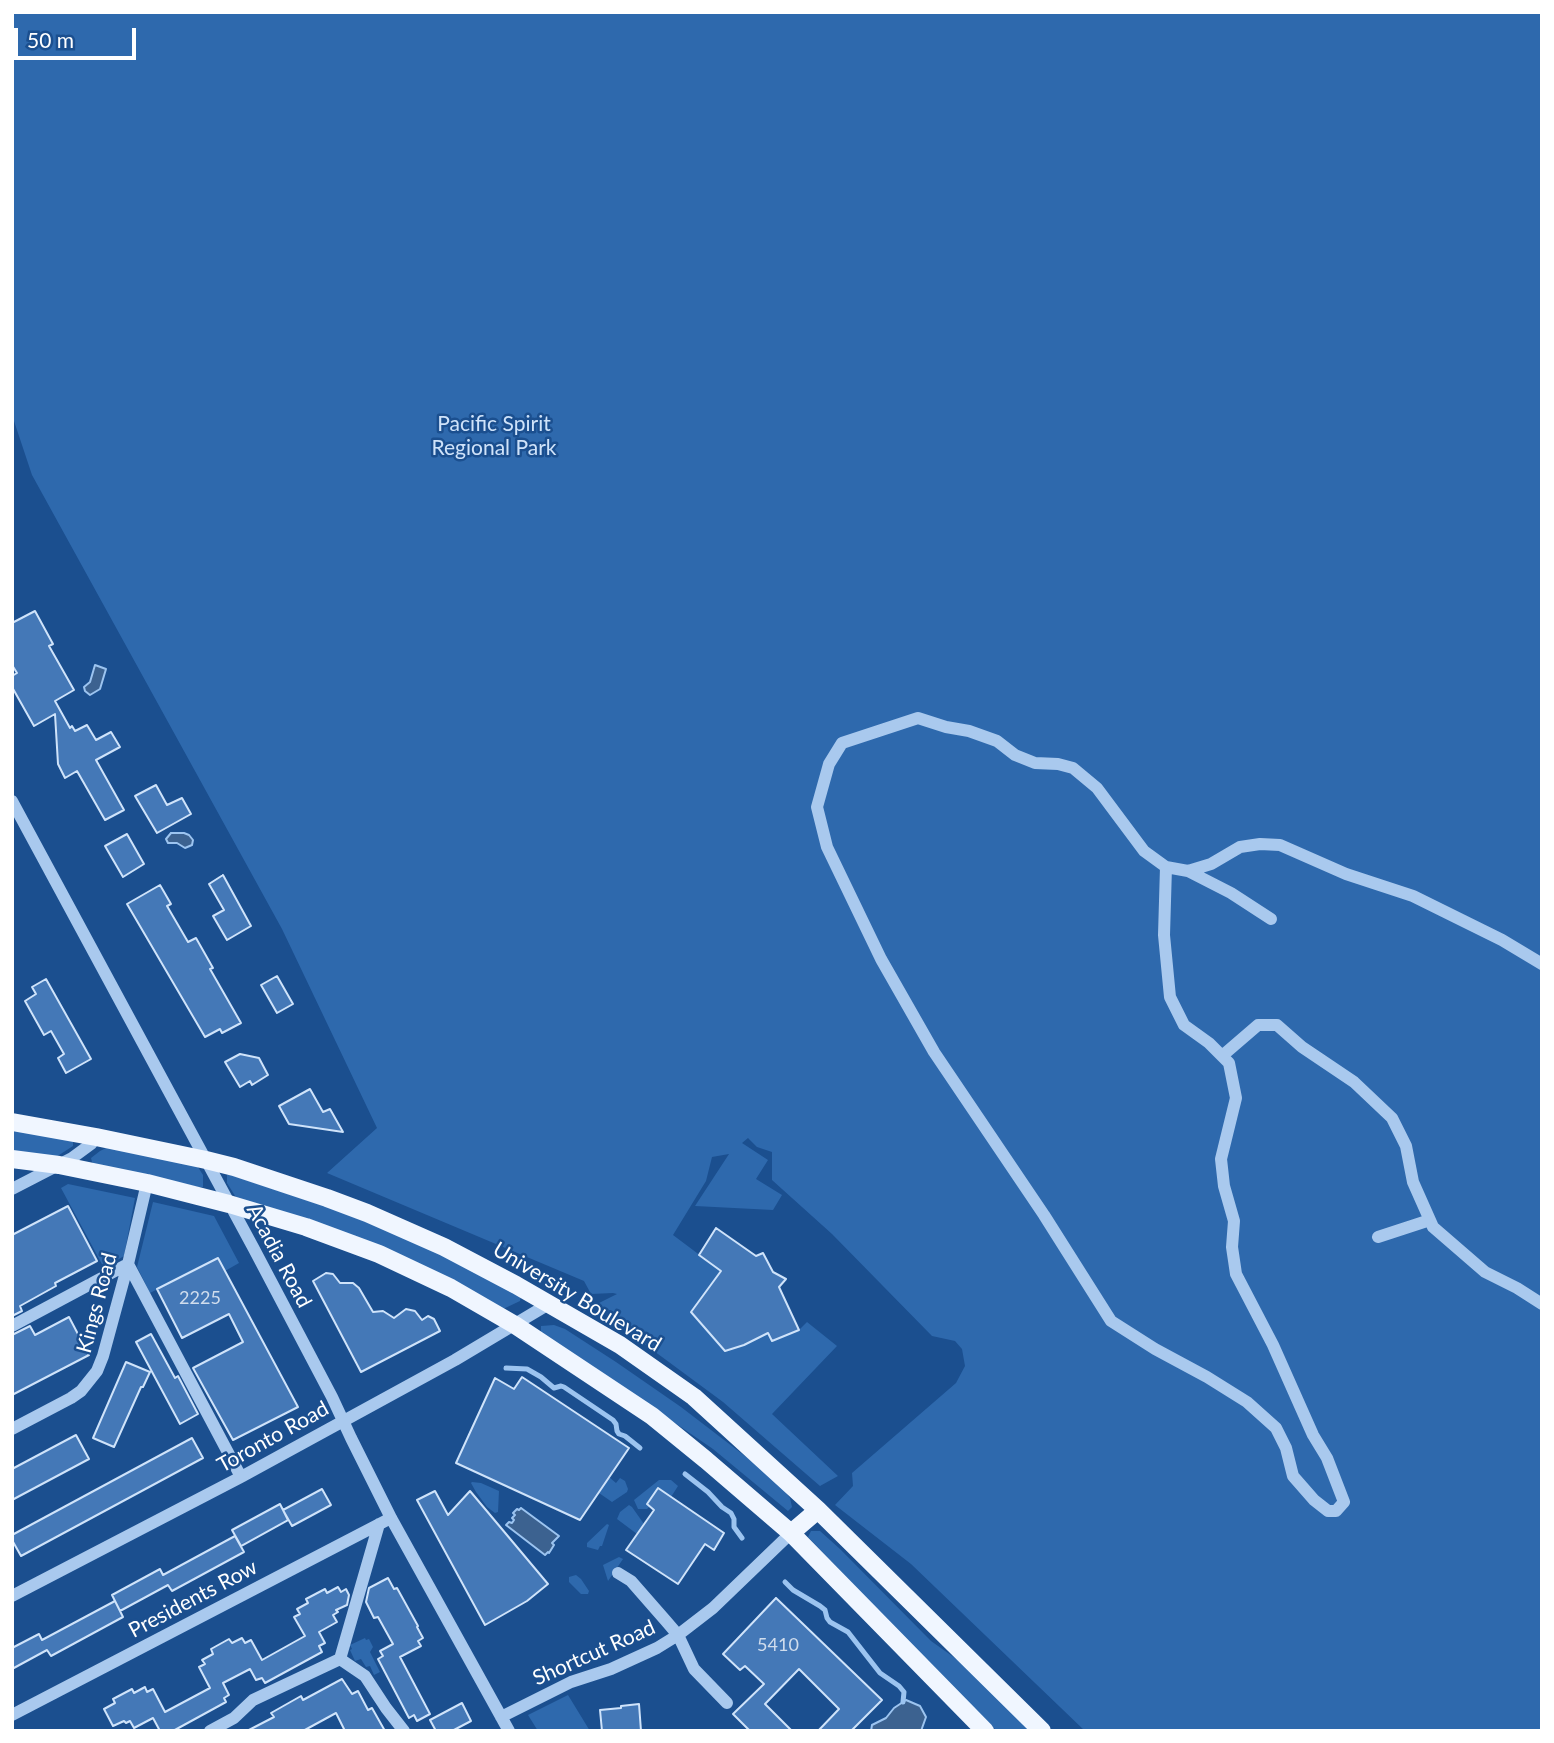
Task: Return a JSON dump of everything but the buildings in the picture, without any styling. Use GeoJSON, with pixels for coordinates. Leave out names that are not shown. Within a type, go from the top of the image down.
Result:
{"type":"FeatureCollection","features":[{"type":"Feature","properties":{"kind":"main road","name":"University Boulevard"},"geometry":{"type":"LineString","coordinates":[[12,1122],[96,1136],[206,1160],[287,1184],[367,1213],[444,1247],[620,1345],[694,1398],[818,1510],[1042,1731]]}},
{"type":"Feature","properties":{"kind":"main road"},"geometry":{"type":"LineString","coordinates":[[12,1159],[59,1165],[147,1183],[306,1227],[379,1254],[451,1288],[515,1325],[652,1416],[791,1533],[985,1731]]}},
{"type":"Feature","properties":{"kind":"main road"},"geometry":{"type":"LineString","coordinates":[[791,1533],[818,1510]]}},
{"type":"Feature","properties":{"kind":"street"},"geometry":{"type":"LineString","coordinates":[[1166,867],[1164,935],[1170,998],[1184,1025],[1209,1043],[1229,1063],[1236,1098],[1222,1159],[1224,1186],[1234,1221],[1232,1247],[1236,1274],[1313,1435],[1327,1458],[1344,1502],[1336,1511],[1328,1511],[1314,1500],[1293,1476],[1286,1448],[1276,1428],[1247,1402],[1111,1321],[1044,1215],[934,1052],[881,959],[827,847],[817,807],[821,789],[829,764],[842,743],[918,718],[969,731],[997,741],[1015,755],[1035,763],[1073,768],[1097,788],[1144,851],[1166,867],[1188,871],[1231,893],[1271,919]]}},
{"type":"Feature","properties":{"kind":"street","name":"Acadia Road"},"geometry":{"type":"LineString","coordinates":[[12,801],[16,817],[206,1160],[332,1397],[391,1518],[509,1731]]}},
{"type":"Feature","properties":{"kind":"street"},"geometry":{"type":"LineString","coordinates":[[1188,871],[1211,864],[1240,847],[1280,845],[1346,874],[1413,896],[1502,940],[1542,964]]}},
{"type":"Feature","properties":{"kind":"street"},"geometry":{"type":"LineString","coordinates":[[1222,1056],[1258,1025],[1277,1025],[1302,1047],[1354,1082],[1392,1118],[1406,1146],[1413,1182],[1433,1227],[1485,1272],[1542,1304]]}},
{"type":"Feature","properties":{"kind":"street"},"geometry":{"type":"LineString","coordinates":[[12,1189],[72,1158],[91,1144],[96,1136]]}},
{"type":"Feature","properties":{"kind":"street","name":"Kings Road"},"geometry":{"type":"LineString","coordinates":[[12,1429],[71,1398],[81,1391],[97,1371],[128,1264],[147,1183]]}},
{"type":"Feature","properties":{"kind":"street"},"geometry":{"type":"LineString","coordinates":[[1378,1237],[1430,1220]]}},
{"type":"Feature","properties":{"kind":"street"},"geometry":{"type":"LineString","coordinates":[[12,1326],[128,1264],[241,1477]]}},
{"type":"Feature","properties":{"kind":"street","name":"Toronto Road"},"geometry":{"type":"LineString","coordinates":[[12,1596],[241,1477],[455,1360],[547,1305]]}},
{"type":"Feature","properties":{"kind":"street","name":"Presidents Row"},"geometry":{"type":"LineString","coordinates":[[12,1715],[391,1518]]}},
{"type":"Feature","properties":{"kind":"street"},"geometry":{"type":"LineString","coordinates":[[210,1731],[233,1718],[253,1700],[340,1659],[379,1524]]}},
{"type":"Feature","properties":{"kind":"street","name":"Shortcut Road"},"geometry":{"type":"LineString","coordinates":[[501,1717],[571,1682],[611,1669],[657,1648],[678,1635],[713,1608],[791,1533]]}},
{"type":"Feature","properties":{"kind":"street"},"geometry":{"type":"LineString","coordinates":[[618,1573],[631,1581],[678,1635],[694,1669],[727,1703]]}},
{"type":"Feature","properties":{"kind":"street"},"geometry":{"type":"LineString","coordinates":[[340,1659],[365,1676],[404,1731]]}},
{"type":"Feature","properties":{"kind":"green space","name":"Pacific Spirit Regional Park"},"geometry":{"type":"Polygon","coordinates":[[[12,12],[1542,12],[1542,1731],[1085,1731],[911,1564],[835,1505],[853,1486],[852,1473],[956,1383],[965,1366],[962,1349],[955,1341],[932,1336],[832,1234],[772,1180],[772,1152],[757,1147],[748,1138],[742,1143],[768,1160],[756,1179],[782,1195],[773,1210],[695,1206],[729,1154],[712,1157],[706,1181],[673,1235],[721,1271],[691,1312],[724,1351],[768,1333],[772,1341],[799,1330],[807,1322],[837,1346],[772,1414],[838,1476],[820,1486],[723,1402],[593,1306],[617,1294],[591,1294],[584,1281],[327,1173],[377,1128],[282,929],[32,475],[12,415],[12,12]]]}},
{"type":"Feature","properties":{"kind":"green space"},"geometry":{"type":"Polygon","coordinates":[[[12,1129],[73,1140],[73,1146],[56,1157],[12,1153],[12,1129]]]}},
{"type":"Feature","properties":{"kind":"green space"},"geometry":{"type":"Polygon","coordinates":[[[112,1145],[196,1164],[203,1175],[203,1187],[92,1162],[91,1158],[112,1145]]]}},
{"type":"Feature","properties":{"kind":"green space"},"geometry":{"type":"Polygon","coordinates":[[[233,1173],[308,1196],[470,1267],[521,1296],[520,1301],[501,1310],[237,1199],[227,1183],[227,1175],[233,1173]]]}},
{"type":"Feature","properties":{"kind":"green space"},"geometry":{"type":"Polygon","coordinates":[[[68,1184],[135,1198],[124,1256],[104,1268],[61,1188],[68,1184]]]}},
{"type":"Feature","properties":{"kind":"green space"},"geometry":{"type":"Polygon","coordinates":[[[153,1202],[214,1216],[239,1263],[225,1271],[218,1258],[150,1293],[137,1267],[153,1202]]]}},
{"type":"Feature","properties":{"kind":"green space"},"geometry":{"type":"Polygon","coordinates":[[[554,1325],[565,1329],[681,1407],[775,1479],[790,1498],[792,1507],[788,1511],[713,1449],[541,1333],[541,1326],[554,1325]]]}},
{"type":"Feature","properties":{"kind":"green space"},"geometry":{"type":"Polygon","coordinates":[[[609,1477],[616,1483],[620,1478],[625,1481],[628,1489],[612,1502],[599,1493],[609,1477]]]}},
{"type":"Feature","properties":{"kind":"green space"},"geometry":{"type":"Polygon","coordinates":[[[659,1480],[671,1480],[678,1486],[671,1497],[658,1488],[647,1504],[650,1506],[647,1509],[638,1509],[634,1500],[659,1480]]]}},
{"type":"Feature","properties":{"kind":"green space"},"geometry":{"type":"Polygon","coordinates":[[[472,1482],[499,1491],[498,1512],[495,1513],[487,1507],[472,1482]]]}},
{"type":"Feature","properties":{"kind":"green space"},"geometry":{"type":"Polygon","coordinates":[[[629,1505],[644,1524],[637,1534],[617,1519],[620,1512],[629,1505]]]}},
{"type":"Feature","properties":{"kind":"green space"},"geometry":{"type":"Polygon","coordinates":[[[609,1525],[602,1546],[598,1550],[587,1547],[587,1543],[609,1525]]]}},
{"type":"Feature","properties":{"kind":"green space"},"geometry":{"type":"Polygon","coordinates":[[[811,1531],[820,1531],[931,1641],[962,1663],[1035,1731],[997,1731],[808,1537],[811,1531]]]}},
{"type":"Feature","properties":{"kind":"green space"},"geometry":{"type":"Polygon","coordinates":[[[619,1557],[623,1559],[608,1581],[603,1565],[619,1557]]]}},
{"type":"Feature","properties":{"kind":"green space"},"geometry":{"type":"Polygon","coordinates":[[[576,1575],[589,1591],[588,1594],[581,1594],[569,1582],[569,1577],[576,1575]]]}},
{"type":"Feature","properties":{"kind":"green space"},"geometry":{"type":"Polygon","coordinates":[[[365,1638],[369,1639],[373,1647],[370,1652],[380,1672],[374,1675],[370,1666],[366,1667],[361,1659],[355,1661],[350,1650],[350,1645],[365,1638]]]}},
{"type":"Feature","properties":{"kind":"green space"},"geometry":{"type":"Polygon","coordinates":[[[568,1695],[590,1731],[538,1731],[528,1715],[568,1695]]]}},
{"type":"Feature","properties":{"kind":"shaded area"},"geometry":{"type":"Polygon","coordinates":[[[95,665],[106,669],[100,689],[90,695],[84,687],[90,682],[95,665]]]}},
{"type":"Feature","properties":{"kind":"shaded area"},"geometry":{"type":"Polygon","coordinates":[[[171,833],[189,835],[193,840],[192,845],[185,848],[177,843],[168,843],[166,839],[171,833]]]}},
{"type":"Feature","properties":{"kind":"shaded area"},"geometry":{"type":"Polygon","coordinates":[[[521,1508],[559,1536],[552,1543],[554,1545],[549,1553],[545,1555],[506,1525],[512,1523],[515,1515],[513,1513],[521,1508]]]}},
{"type":"Feature","properties":{"kind":"shaded area"},"geometry":{"type":"Polygon","coordinates":[[[906,1700],[920,1706],[926,1717],[921,1731],[871,1731],[872,1725],[886,1718],[906,1700]]]}},
{"type":"Feature","properties":{"kind":"waterway"},"geometry":{"type":"LineString","coordinates":[[506,1368],[527,1369],[554,1388],[564,1387],[613,1420],[619,1434],[640,1448]]}},
{"type":"Feature","properties":{"kind":"waterway"},"geometry":{"type":"LineString","coordinates":[[685,1474],[731,1513],[734,1527],[742,1538]]}},
{"type":"Feature","properties":{"kind":"waterway"},"geometry":{"type":"LineString","coordinates":[[785,1582],[825,1610],[830,1622],[848,1632],[880,1673],[904,1692],[903,1702]]}}]}
